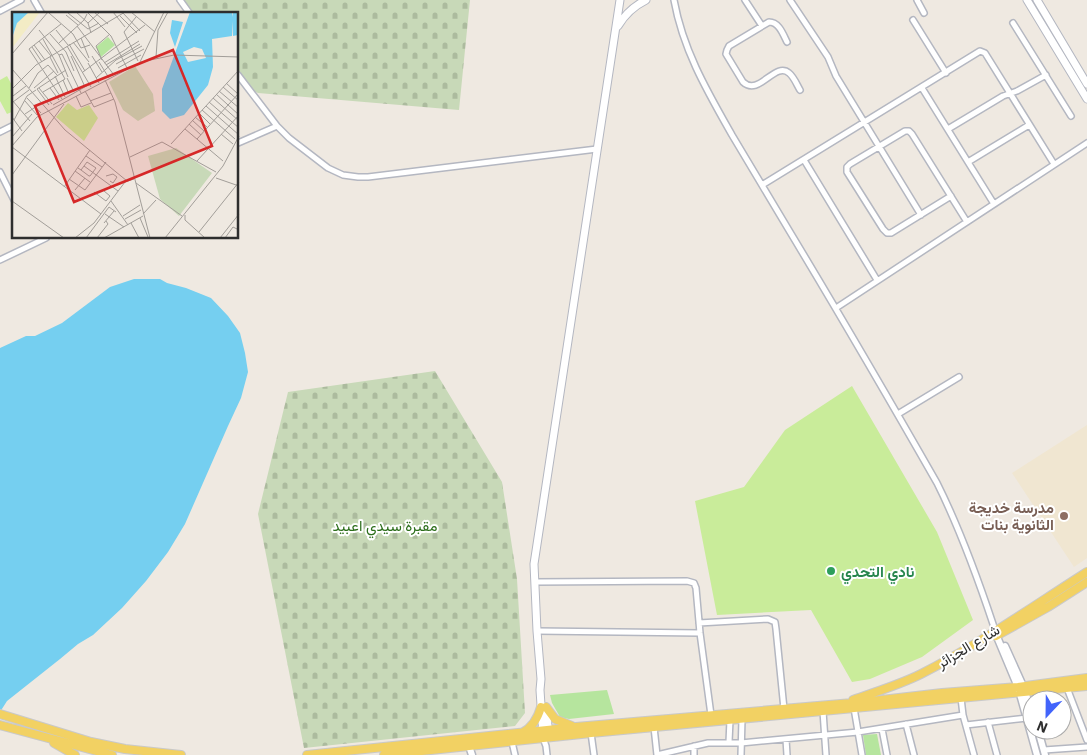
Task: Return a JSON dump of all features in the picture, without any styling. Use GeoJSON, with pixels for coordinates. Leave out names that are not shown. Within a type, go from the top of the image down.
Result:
{"type":"FeatureCollection","features":[{"type":"Feature","properties":{"kind":"main road"},"geometry":{"type":"LineString","coordinates":[[546,737],[540,685],[534,564],[620,0]]}},
{"type":"Feature","properties":{"kind":"main road"},"geometry":{"type":"LineString","coordinates":[[616,31],[627,13],[646,0]]}},
{"type":"Feature","properties":{"kind":"main road"},"geometry":{"type":"LineString","coordinates":[[1027,0],[1087,99]]}},
{"type":"Feature","properties":{"kind":"main road"},"geometry":{"type":"LineString","coordinates":[[1036,0],[1087,84]]}},
{"type":"Feature","properties":{"kind":"main road","name":"شارع الجزائر"},"geometry":{"type":"LineString","coordinates":[[864,702],[914,682],[1087,572]]}},
{"type":"Feature","properties":{"kind":"main road","name":"شارع الجزائر"},"geometry":{"type":"LineString","coordinates":[[848,707],[921,674],[996,631],[1048,606],[1087,582]]}},
{"type":"Feature","properties":{"kind":"main road"},"geometry":{"type":"LineString","coordinates":[[307,755],[521,734],[546,737],[576,727],[711,715],[961,698],[1021,690],[1087,678]]}},
{"type":"Feature","properties":{"kind":"main road"},"geometry":{"type":"LineString","coordinates":[[384,755],[546,737],[823,711],[864,702],[942,694],[1087,686]]}},
{"type":"Feature","properties":{"kind":"main road"},"geometry":{"type":"LineString","coordinates":[[544,707],[555,719],[566,725],[576,727]]}},
{"type":"Feature","properties":{"kind":"main road"},"geometry":{"type":"LineString","coordinates":[[521,734],[537,720],[544,707]]}},
{"type":"Feature","properties":{"kind":"main road"},"geometry":{"type":"LineString","coordinates":[[0,714],[125,752],[181,755]]}},
{"type":"Feature","properties":{"kind":"main road"},"geometry":{"type":"LineString","coordinates":[[4,727],[112,755]]}},
{"type":"Feature","properties":{"kind":"main road"},"geometry":{"type":"LineString","coordinates":[[44,737],[75,755]]}},
{"type":"Feature","properties":{"kind":"street"},"geometry":{"type":"LineString","coordinates":[[0,11],[21,0]]}},
{"type":"Feature","properties":{"kind":"street"},"geometry":{"type":"LineString","coordinates":[[34,0],[41,12]]}},
{"type":"Feature","properties":{"kind":"street"},"geometry":{"type":"LineString","coordinates":[[180,0],[189,12]]}},
{"type":"Feature","properties":{"kind":"street"},"geometry":{"type":"LineString","coordinates":[[674,0],[688,52],[697,72],[762,186],[898,414],[950,508],[1022,696]]}},
{"type":"Feature","properties":{"kind":"street"},"geometry":{"type":"LineString","coordinates":[[745,0],[762,26]]}},
{"type":"Feature","properties":{"kind":"street"},"geometry":{"type":"LineString","coordinates":[[790,0],[828,57],[836,76],[921,215]]}},
{"type":"Feature","properties":{"kind":"street"},"geometry":{"type":"LineString","coordinates":[[917,0],[924,13]]}},
{"type":"Feature","properties":{"kind":"street"},"geometry":{"type":"LineString","coordinates":[[913,20],[946,73]]}},
{"type":"Feature","properties":{"kind":"street"},"geometry":{"type":"LineString","coordinates":[[787,42],[775,23],[769,22],[729,46],[726,57],[747,85],[754,86],[783,70],[790,74],[800,90]]}},
{"type":"Feature","properties":{"kind":"street"},"geometry":{"type":"LineString","coordinates":[[1013,23],[1071,116]]}},
{"type":"Feature","properties":{"kind":"street"},"geometry":{"type":"LineString","coordinates":[[762,186],[982,51],[1054,164]]}},
{"type":"Feature","properties":{"kind":"street"},"geometry":{"type":"LineString","coordinates":[[948,129],[1002,96],[1017,91],[1046,75]]}},
{"type":"Feature","properties":{"kind":"street"},"geometry":{"type":"LineString","coordinates":[[239,76],[277,126],[290,138],[328,168],[350,177],[368,177],[597,149]]}},
{"type":"Feature","properties":{"kind":"street"},"geometry":{"type":"LineString","coordinates":[[922,88],[994,204]]}},
{"type":"Feature","properties":{"kind":"street"},"geometry":{"type":"LineString","coordinates":[[968,162],[1029,125]]}},
{"type":"Feature","properties":{"kind":"street"},"geometry":{"type":"LineString","coordinates":[[0,132],[12,126]]}},
{"type":"Feature","properties":{"kind":"street"},"geometry":{"type":"LineString","coordinates":[[239,143],[277,126]]}},
{"type":"Feature","properties":{"kind":"street"},"geometry":{"type":"LineString","coordinates":[[951,196],[891,233],[886,233],[847,172],[847,168],[850,164],[904,131],[910,132],[951,196],[967,222]]}},
{"type":"Feature","properties":{"kind":"street"},"geometry":{"type":"LineString","coordinates":[[836,308],[1087,143]]}},
{"type":"Feature","properties":{"kind":"street"},"geometry":{"type":"LineString","coordinates":[[804,160],[877,280]]}},
{"type":"Feature","properties":{"kind":"street"},"geometry":{"type":"LineString","coordinates":[[0,172],[12,196]]}},
{"type":"Feature","properties":{"kind":"street"},"geometry":{"type":"LineString","coordinates":[[0,258],[33,240]]}},
{"type":"Feature","properties":{"kind":"street"},"geometry":{"type":"LineString","coordinates":[[898,414],[959,377]]}},
{"type":"Feature","properties":{"kind":"street"},"geometry":{"type":"LineString","coordinates":[[535,582],[687,581],[695,585],[711,715]]}},
{"type":"Feature","properties":{"kind":"street"},"geometry":{"type":"LineString","coordinates":[[699,623],[768,620],[774,622],[784,709]]}},
{"type":"Feature","properties":{"kind":"street"},"geometry":{"type":"LineString","coordinates":[[537,631],[700,633]]}},
{"type":"Feature","properties":{"kind":"street"},"geometry":{"type":"LineString","coordinates":[[1067,688],[1087,740]]}},
{"type":"Feature","properties":{"kind":"street"},"geometry":{"type":"LineString","coordinates":[[961,698],[974,755]]}},
{"type":"Feature","properties":{"kind":"street"},"geometry":{"type":"LineString","coordinates":[[848,707],[858,732],[862,755]]}},
{"type":"Feature","properties":{"kind":"street"},"geometry":{"type":"LineString","coordinates":[[823,711],[826,755]]}},
{"type":"Feature","properties":{"kind":"street"},"geometry":{"type":"LineString","coordinates":[[654,727],[657,755],[708,743],[741,743],[858,732],[964,715]]}},
{"type":"Feature","properties":{"kind":"street"},"geometry":{"type":"LineString","coordinates":[[966,725],[1022,718]]}},
{"type":"Feature","properties":{"kind":"street"},"geometry":{"type":"LineString","coordinates":[[741,755],[742,719]]}},
{"type":"Feature","properties":{"kind":"street"},"geometry":{"type":"LineString","coordinates":[[729,742],[730,720]]}},
{"type":"Feature","properties":{"kind":"street"},"geometry":{"type":"LineString","coordinates":[[988,722],[998,755]]}},
{"type":"Feature","properties":{"kind":"street"},"geometry":{"type":"LineString","coordinates":[[906,724],[914,755]]}},
{"type":"Feature","properties":{"kind":"street"},"geometry":{"type":"LineString","coordinates":[[882,728],[887,755]]}},
{"type":"Feature","properties":{"kind":"street"},"geometry":{"type":"LineString","coordinates":[[591,733],[594,755]]}},
{"type":"Feature","properties":{"kind":"street"},"geometry":{"type":"LineString","coordinates":[[546,737],[547,755]]}},
{"type":"Feature","properties":{"kind":"street"},"geometry":{"type":"LineString","coordinates":[[786,738],[788,755]]}},
{"type":"Feature","properties":{"kind":"street"},"geometry":{"type":"LineString","coordinates":[[1033,740],[1037,755]]}},
{"type":"Feature","properties":{"kind":"street"},"geometry":{"type":"LineString","coordinates":[[1041,740],[1044,753],[1087,747]]}},
{"type":"Feature","properties":{"kind":"street"},"geometry":{"type":"LineString","coordinates":[[512,742],[515,755]]}},
{"type":"Feature","properties":{"kind":"street"},"geometry":{"type":"LineString","coordinates":[[469,746],[472,755]]}},
{"type":"Feature","properties":{"kind":"street"},"geometry":{"type":"LineString","coordinates":[[694,746],[694,755]]}},
{"type":"Feature","properties":{"kind":"street"},"geometry":{"type":"LineString","coordinates":[[1072,748],[1075,755]]}},
{"type":"Feature","properties":{"kind":"shaded area","name":"مدرسة خديجة الثانوية بنات"},"geometry":{"type":"Polygon","coordinates":[[[1087,425],[1087,558],[1074,567],[1012,473],[1087,425]]]}},
{"type":"Feature","properties":{"kind":"green space"},"geometry":{"type":"Polygon","coordinates":[[[184,0],[470,0],[459,110],[258,93],[251,89],[239,72],[239,12],[193,12],[184,0]]]}},
{"type":"Feature","properties":{"kind":"green space"},"geometry":{"type":"Polygon","coordinates":[[[7,76],[12,85],[12,112],[7,114],[0,101],[0,80],[7,76]]]}},
{"type":"Feature","properties":{"kind":"green space","name":"مقبرة سيدي اعبيد"},"geometry":{"type":"Polygon","coordinates":[[[435,371],[502,482],[517,579],[525,713],[515,726],[304,748],[258,514],[288,392],[435,371]]]}},
{"type":"Feature","properties":{"kind":"green space","name":"نادي التحدي"},"geometry":{"type":"Polygon","coordinates":[[[852,386],[937,532],[973,620],[922,657],[870,679],[852,682],[811,610],[717,615],[695,501],[744,487],[785,430],[852,386]]]}},
{"type":"Feature","properties":{"kind":"green space"},"geometry":{"type":"Polygon","coordinates":[[[607,690],[614,714],[569,719],[560,717],[550,695],[607,690]]]}},
{"type":"Feature","properties":{"kind":"green space"},"geometry":{"type":"Polygon","coordinates":[[[877,734],[881,755],[866,755],[863,735],[877,734]]]}},
{"type":"Feature","properties":{"kind":"water"},"geometry":{"type":"Polygon","coordinates":[[[134,279],[160,279],[186,288],[211,298],[228,316],[240,333],[245,353],[248,372],[241,398],[185,524],[168,552],[146,581],[122,608],[93,635],[78,644],[7,701],[0,712],[0,348],[26,336],[35,336],[62,323],[110,287],[134,279]]]}},
{"type":"Feature","properties":{"kind":"place","name":"مدرسة خديجة الثانوية بنات"},"geometry":{"type":"Point","coordinates":[1064,516]}},
{"type":"Feature","properties":{"kind":"place","name":"نادي التحدي"},"geometry":{"type":"Point","coordinates":[831,571]}}]}
